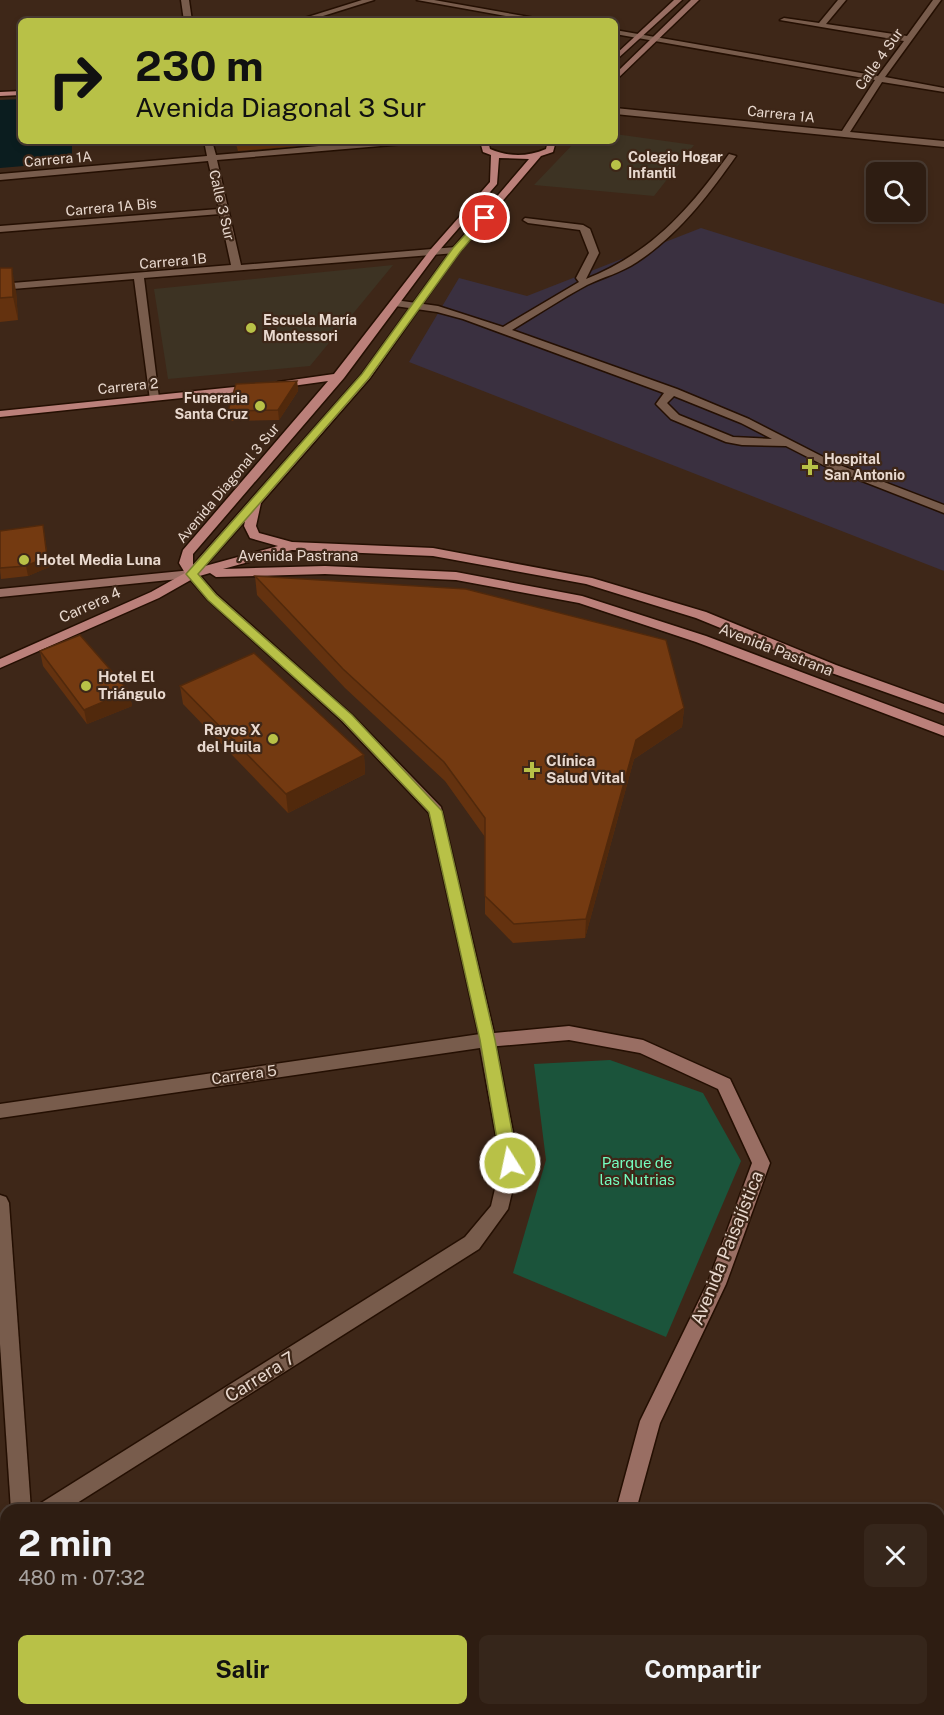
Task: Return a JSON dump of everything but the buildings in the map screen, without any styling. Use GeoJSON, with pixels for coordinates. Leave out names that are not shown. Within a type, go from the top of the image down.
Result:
{"type":"FeatureCollection","features":[{"type":"Feature","properties":{"kind":"main road"},"geometry":{"type":"LineString","coordinates":[[618,56],[678,0]]}},
{"type":"Feature","properties":{"kind":"main road"},"geometry":{"type":"LineString","coordinates":[[618,77],[694,0]]}},
{"type":"Feature","properties":{"kind":"main road"},"geometry":{"type":"LineString","coordinates":[[0,87],[18,85]]}},
{"type":"Feature","properties":{"kind":"main road"},"geometry":{"type":"LineString","coordinates":[[0,94],[18,93]]}},
{"type":"Feature","properties":{"kind":"main road"},"geometry":{"type":"LineString","coordinates":[[482,144],[486,150],[495,155],[523,158],[537,156]]}},
{"type":"Feature","properties":{"kind":"main road","name":"Avenida Diagonal 3 Sur"},"geometry":{"type":"LineString","coordinates":[[495,155],[494,182],[434,251],[338,376],[187,553],[185,563],[192,574],[366,376],[456,250],[537,156],[550,150],[551,144]]}},
{"type":"Feature","properties":{"kind":"main road","name":"Carrera 2"},"geometry":{"type":"LineString","coordinates":[[0,414],[309,382],[338,376],[366,376]]}},
{"type":"Feature","properties":{"kind":"main road"},"geometry":{"type":"LineString","coordinates":[[255,500],[250,526],[254,535],[292,546]]}},
{"type":"Feature","properties":{"kind":"main road","name":"Avenida Pastrana"},"geometry":{"type":"LineString","coordinates":[[192,574],[292,546],[433,552],[588,581],[701,615],[831,668],[944,709]]}},
{"type":"Feature","properties":{"kind":"main road","name":"Avenida Pastrana"},"geometry":{"type":"LineString","coordinates":[[192,574],[325,570],[456,576],[582,600],[701,639],[944,731]]}},
{"type":"Feature","properties":{"kind":"main road"},"geometry":{"type":"LineString","coordinates":[[0,593],[192,574],[212,597],[347,718],[436,811],[487,1040]]}},
{"type":"Feature","properties":{"kind":"main road","name":"Carrera 4"},"geometry":{"type":"LineString","coordinates":[[0,664],[154,595],[192,574]]}},
{"type":"Feature","properties":{"kind":"main road","name":"Avenida Paisajística"},"geometry":{"type":"LineString","coordinates":[[487,1040],[569,1033],[643,1047],[724,1084],[761,1163],[717,1284],[650,1421],[628,1504]]}},
{"type":"Feature","properties":{"kind":"street"},"geometry":{"type":"LineString","coordinates":[[185,0],[188,18]]}},
{"type":"Feature","properties":{"kind":"street"},"geometry":{"type":"LineString","coordinates":[[309,18],[370,0]]}},
{"type":"Feature","properties":{"kind":"street"},"geometry":{"type":"LineString","coordinates":[[421,0],[530,18]]}},
{"type":"Feature","properties":{"kind":"street"},"geometry":{"type":"LineString","coordinates":[[820,26],[842,0]]}},
{"type":"Feature","properties":{"kind":"street","name":"Calle 4 Sur"},"geometry":{"type":"LineString","coordinates":[[845,134],[880,78],[938,0]]}},
{"type":"Feature","properties":{"kind":"street"},"geometry":{"type":"LineString","coordinates":[[784,20],[909,39]]}},
{"type":"Feature","properties":{"kind":"street"},"geometry":{"type":"LineString","coordinates":[[618,32],[944,90]]}},
{"type":"Feature","properties":{"kind":"street","name":"Carrera 1A"},"geometry":{"type":"LineString","coordinates":[[618,111],[944,144]]}},
{"type":"Feature","properties":{"kind":"street","name":"Calle 3 Sur"},"geometry":{"type":"LineString","coordinates":[[209,144],[237,269]]}},
{"type":"Feature","properties":{"kind":"street","name":"Carrera 1A"},"geometry":{"type":"LineString","coordinates":[[0,177],[373,144]]}},
{"type":"Feature","properties":{"kind":"street"},"geometry":{"type":"LineString","coordinates":[[506,329],[584,283],[634,260],[681,221],[701,199],[732,156]]}},
{"type":"Feature","properties":{"kind":"street","name":"Carrera 1A Bis"},"geometry":{"type":"LineString","coordinates":[[0,229],[224,211]]}},
{"type":"Feature","properties":{"kind":"street"},"geometry":{"type":"LineString","coordinates":[[528,220],[574,226],[587,231],[594,253],[581,278],[584,283]]}},
{"type":"Feature","properties":{"kind":"street","name":"Carrera 1B"},"geometry":{"type":"LineString","coordinates":[[0,287],[139,278],[456,250]]}},
{"type":"Feature","properties":{"kind":"street"},"geometry":{"type":"LineString","coordinates":[[139,278],[154,398]]}},
{"type":"Feature","properties":{"kind":"street"},"geometry":{"type":"LineString","coordinates":[[395,303],[467,316],[673,391],[745,421],[834,466],[944,509]]}},
{"type":"Feature","properties":{"kind":"street"},"geometry":{"type":"LineString","coordinates":[[673,391],[663,399],[661,404],[675,417],[730,440],[788,443]]}},
{"type":"Feature","properties":{"kind":"street","name":"Carrera 5"},"geometry":{"type":"LineString","coordinates":[[0,1111],[487,1040]]}},
{"type":"Feature","properties":{"kind":"street","name":"Carrera 7"},"geometry":{"type":"LineString","coordinates":[[58,1504],[472,1243],[499,1209],[510,1163],[487,1040]]}},
{"type":"Feature","properties":{"kind":"street"},"geometry":{"type":"LineString","coordinates":[[0,1203],[21,1504]]}},
{"type":"Feature","properties":{"kind":"shaded area"},"geometry":{"type":"Polygon","coordinates":[[[18,99],[18,144],[84,144],[72,145],[72,162],[0,168],[0,100],[18,99]]]}},
{"type":"Feature","properties":{"kind":"shaded area","name":"Colegio Hogar Infantil"},"geometry":{"type":"Polygon","coordinates":[[[618,134],[694,145],[654,196],[534,185],[573,144],[618,144],[618,134]]]}},
{"type":"Feature","properties":{"kind":"shaded area","name":"Hospital San Antonio"},"geometry":{"type":"Polygon","coordinates":[[[701,228],[944,304],[944,571],[409,362],[459,278],[527,296],[701,228]]]}},
{"type":"Feature","properties":{"kind":"shaded area","name":"Escuela María Montessori"},"geometry":{"type":"Polygon","coordinates":[[[393,265],[310,366],[168,379],[154,289],[393,265]]]}},
{"type":"Feature","properties":{"kind":"green space","name":"Parque de las Nutrias"},"geometry":{"type":"Polygon","coordinates":[[[610,1060],[703,1093],[741,1161],[666,1337],[513,1273],[546,1160],[534,1064],[610,1060]]]}},
{"type":"Feature","properties":{"kind":"place","name":"Colegio Hogar Infantil"},"geometry":{"type":"Point","coordinates":[616,165]}},
{"type":"Feature","properties":{"kind":"place","name":"Escuela María Montessori"},"geometry":{"type":"Point","coordinates":[251,328]}},
{"type":"Feature","properties":{"kind":"place","name":"Funeraria Santa Cruz"},"geometry":{"type":"Point","coordinates":[260,406]}},
{"type":"Feature","properties":{"kind":"place","name":"Hospital San Antonio"},"geometry":{"type":"Point","coordinates":[810,467]}},
{"type":"Feature","properties":{"kind":"place","name":"Hotel Media Luna"},"geometry":{"type":"Point","coordinates":[24,560]}},
{"type":"Feature","properties":{"kind":"place","name":"Hotel El Triángulo"},"geometry":{"type":"Point","coordinates":[86,686]}},
{"type":"Feature","properties":{"kind":"place","name":"Rayos X del Huila"},"geometry":{"type":"Point","coordinates":[273,739]}},
{"type":"Feature","properties":{"kind":"place","name":"Clínica Salud Vital"},"geometry":{"type":"Point","coordinates":[532,770]}},
{"type":"Feature","properties":{"kind":"route"},"geometry":{"type":"LineString","coordinates":[[485,218],[456,250],[366,376],[192,574],[212,597],[347,718],[436,811],[487,1040],[510,1163]]}}]}
